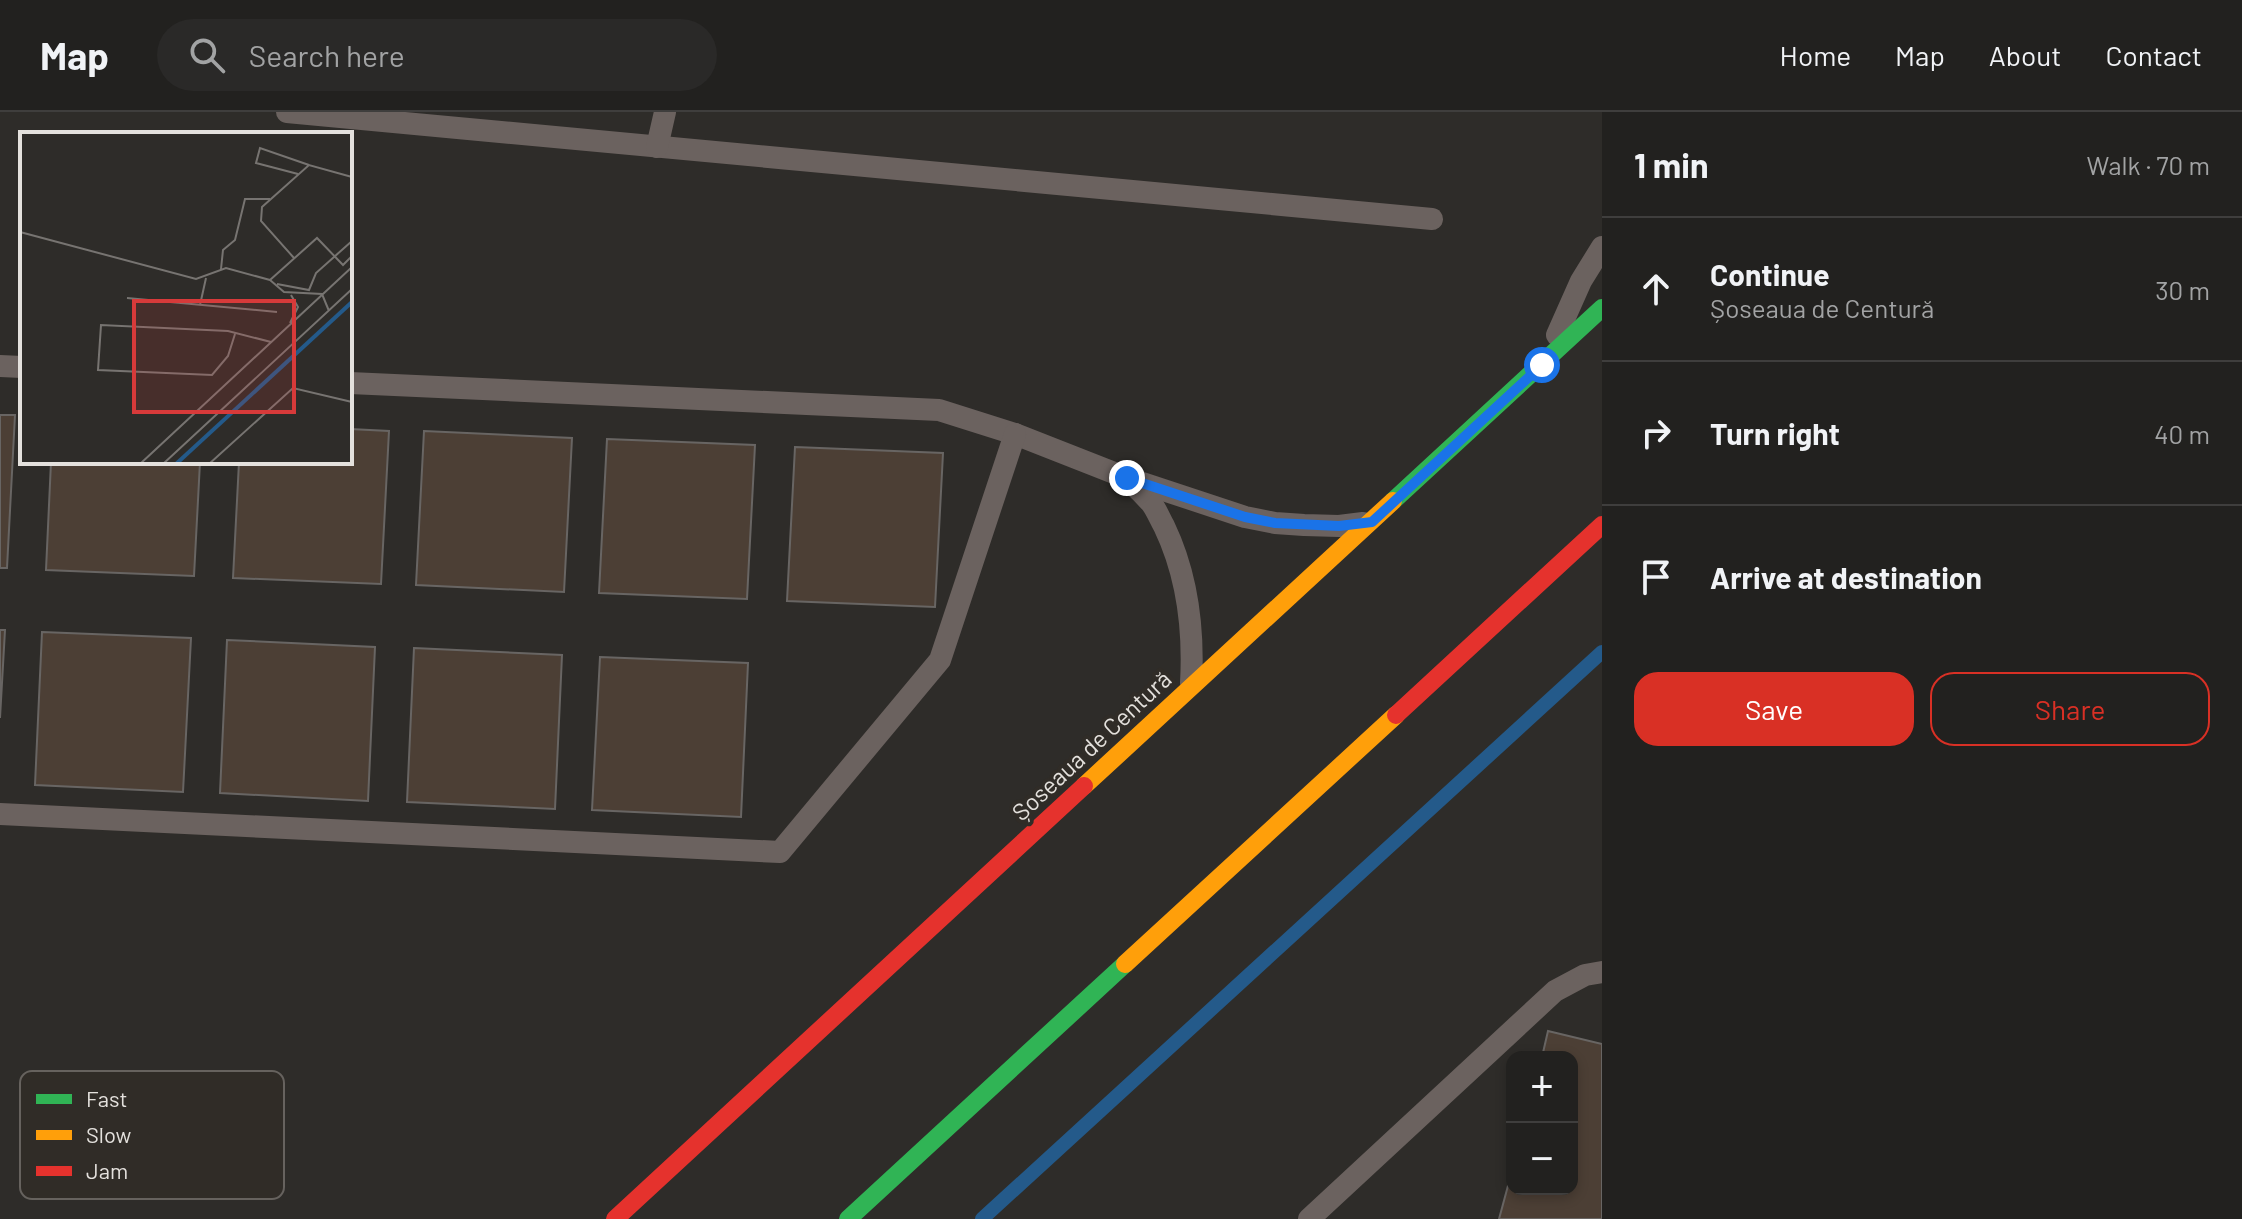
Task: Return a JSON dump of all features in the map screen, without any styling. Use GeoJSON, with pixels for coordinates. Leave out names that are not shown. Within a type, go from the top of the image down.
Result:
{"type":"FeatureCollection","features":[{"type":"Feature","properties":{"kind":"main road","name":"Șoseaua de Centură"},"geometry":{"type":"LineString","coordinates":[[615,1219],[1602,308]]}},
{"type":"Feature","properties":{"kind":"main road"},"geometry":{"type":"LineString","coordinates":[[848,1219],[1602,525]]}},
{"type":"Feature","properties":{"kind":"lane"},"geometry":{"type":"LineString","coordinates":[[287,112],[1432,219]]}},
{"type":"Feature","properties":{"kind":"lane"},"geometry":{"type":"LineString","coordinates":[[657,147],[665,112]]}},
{"type":"Feature","properties":{"kind":"lane"},"geometry":{"type":"LineString","coordinates":[[1542,365],[1581,281],[1602,247]]}},
{"type":"Feature","properties":{"kind":"lane"},"geometry":{"type":"LineString","coordinates":[[0,366],[20,367]]}},
{"type":"Feature","properties":{"kind":"lane"},"geometry":{"type":"LineString","coordinates":[[352,383],[939,410],[1015,434],[1127,478],[1245,517],[1275,523],[1339,526],[1372,522]]}},
{"type":"Feature","properties":{"kind":"lane"},"geometry":{"type":"LineString","coordinates":[[0,814],[780,852],[940,660],[1015,434]]}},
{"type":"Feature","properties":{"kind":"lane"},"geometry":{"type":"LineString","coordinates":[[1127,478],[1154,506],[1170,539],[1184,580],[1191,620],[1191,686]]}},
{"type":"Feature","properties":{"kind":"lane"},"geometry":{"type":"LineString","coordinates":[[1309,1219],[1555,991],[1585,975],[1602,972]]}},
{"type":"Feature","properties":{"kind":"building"},"geometry":{"type":"Polygon","coordinates":[[[0,415],[15,415],[7,568],[0,568],[0,415]]]}},
{"type":"Feature","properties":{"kind":"building"},"geometry":{"type":"Polygon","coordinates":[[[352,429],[389,431],[381,584],[233,578],[239,464],[352,464],[352,429]]]}},
{"type":"Feature","properties":{"kind":"building"},"geometry":{"type":"Polygon","coordinates":[[[424,431],[572,438],[564,592],[416,585],[424,431]]]}},
{"type":"Feature","properties":{"kind":"building"},"geometry":{"type":"Polygon","coordinates":[[[607,439],[755,445],[747,599],[599,593],[607,439]]]}},
{"type":"Feature","properties":{"kind":"building"},"geometry":{"type":"Polygon","coordinates":[[[795,447],[943,453],[935,607],[787,601],[795,447]]]}},
{"type":"Feature","properties":{"kind":"building"},"geometry":{"type":"Polygon","coordinates":[[[51,464],[200,464],[194,576],[46,570],[51,464]]]}},
{"type":"Feature","properties":{"kind":"building"},"geometry":{"type":"Polygon","coordinates":[[[0,630],[5,630],[0,718],[0,630]]]}},
{"type":"Feature","properties":{"kind":"building"},"geometry":{"type":"Polygon","coordinates":[[[42,632],[191,638],[183,792],[35,785],[42,632]]]}},
{"type":"Feature","properties":{"kind":"building"},"geometry":{"type":"Polygon","coordinates":[[[227,640],[375,647],[368,801],[220,793],[227,640]]]}},
{"type":"Feature","properties":{"kind":"building"},"geometry":{"type":"Polygon","coordinates":[[[414,648],[562,655],[555,809],[407,802],[414,648]]]}},
{"type":"Feature","properties":{"kind":"building"},"geometry":{"type":"Polygon","coordinates":[[[600,657],[748,663],[741,817],[592,810],[600,657]]]}},
{"type":"Feature","properties":{"kind":"building"},"geometry":{"type":"Polygon","coordinates":[[[1548,1031],[1602,1044],[1602,1219],[1499,1219],[1506,1193],[1578,1195],[1578,1051],[1543,1051],[1548,1031]]]}},
{"type":"Feature","properties":{"kind":"waterway"},"geometry":{"type":"LineString","coordinates":[[982,1219],[1602,652]]}},
{"type":"Feature","properties":{"kind":"traffic: fast"},"geometry":{"type":"LineString","coordinates":[[1393,501],[1602,308]]}},
{"type":"Feature","properties":{"kind":"traffic: fast"},"geometry":{"type":"LineString","coordinates":[[848,1219],[1125,964]]}},
{"type":"Feature","properties":{"kind":"traffic: slow"},"geometry":{"type":"LineString","coordinates":[[1084,786],[1393,501]]}},
{"type":"Feature","properties":{"kind":"traffic: slow"},"geometry":{"type":"LineString","coordinates":[[1125,964],[1396,715]]}},
{"type":"Feature","properties":{"kind":"traffic: jam"},"geometry":{"type":"LineString","coordinates":[[1396,715],[1602,525]]}},
{"type":"Feature","properties":{"kind":"traffic: jam"},"geometry":{"type":"LineString","coordinates":[[615,1219],[1084,786]]}},
{"type":"Feature","properties":{"kind":"route"},"geometry":{"type":"LineString","coordinates":[[1127,478],[1245,517],[1275,523],[1339,526],[1372,522],[1542,365]]}}]}
